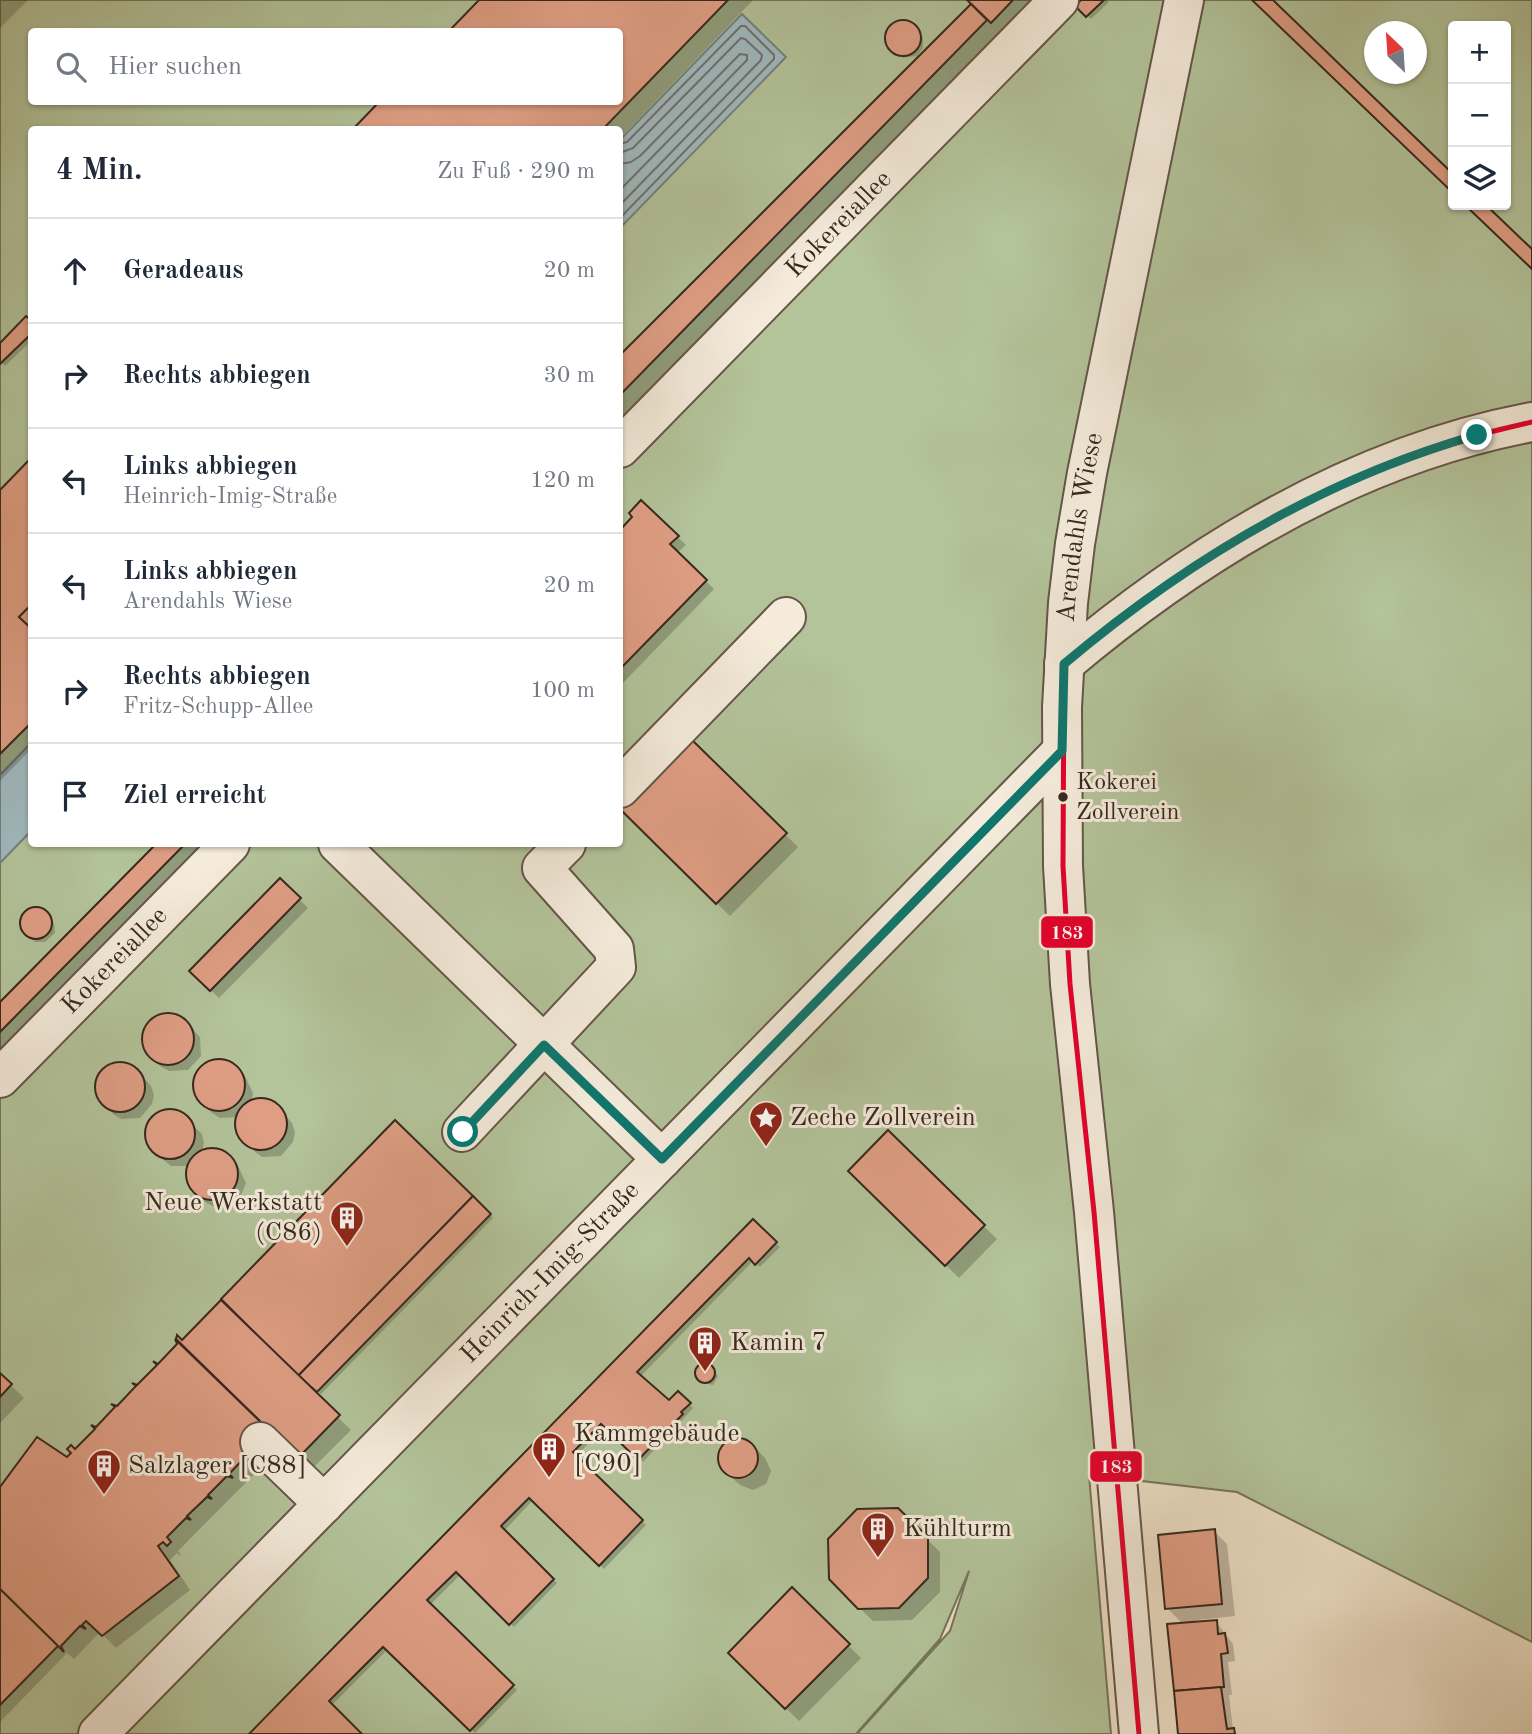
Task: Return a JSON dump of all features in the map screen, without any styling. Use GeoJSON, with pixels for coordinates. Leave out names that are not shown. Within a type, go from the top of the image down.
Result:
{"type":"FeatureCollection","features":[{"type":"Feature","properties":{"kind":"street","name":"Kokereiallee"},"geometry":{"type":"LineString","coordinates":[[623,445],[1059,0]]}},
{"type":"Feature","properties":{"kind":"street","name":"Arendahls Wiese"},"geometry":{"type":"LineString","coordinates":[[1139,1734],[1094,1212],[1070,984],[1063,866],[1064,664],[1075,544],[1087,473],[1184,0]]}},
{"type":"Feature","properties":{"kind":"street"},"geometry":{"type":"LineString","coordinates":[[1064,664],[1146,598],[1266,521],[1323,492],[1401,459],[1464,438],[1532,422]]}},
{"type":"Feature","properties":{"kind":"street"},"geometry":{"type":"LineString","coordinates":[[623,785],[786,617]]}},
{"type":"Feature","properties":{"kind":"street","name":"Heinrich-Imig-Straße"},"geometry":{"type":"LineString","coordinates":[[98,1734],[1062,751]]}},
{"type":"Feature","properties":{"kind":"street","name":"Kokereiallee"},"geometry":{"type":"LineString","coordinates":[[0,1078],[227,847]]}},
{"type":"Feature","properties":{"kind":"street"},"geometry":{"type":"LineString","coordinates":[[341,847],[662,1159]]}},
{"type":"Feature","properties":{"kind":"street"},"geometry":{"type":"LineString","coordinates":[[463,1132],[616,967],[614,949],[542,868],[563,847]]}},
{"type":"Feature","properties":{"kind":"street"},"geometry":{"type":"LineString","coordinates":[[260,1442],[324,1504]]}},
{"type":"Feature","properties":{"kind":"green space","name":"Zeche Zollverein"},"geometry":{"type":"Polygon","coordinates":[[[0,0],[1532,0],[1532,1642],[1237,1492],[1089,1475],[1111,1734],[857,1734],[950,1631],[969,1571],[940,1639],[856,1734],[0,1734],[0,0]]]}},
{"type":"Feature","properties":{"kind":"water"},"geometry":{"type":"Polygon","coordinates":[[[742,14],[786,57],[623,225],[623,137],[742,14]]]}},
{"type":"Feature","properties":{"kind":"water"},"geometry":{"type":"Polygon","coordinates":[[[28,746],[28,834],[0,863],[0,775],[28,746]]]}},
{"type":"Feature","properties":{"kind":"building"},"geometry":{"type":"Polygon","coordinates":[[[479,0],[728,0],[606,126],[356,126],[376,105],[623,105],[623,28],[452,28],[479,0]]]}},
{"type":"Feature","properties":{"kind":"building"},"geometry":{"type":"Polygon","coordinates":[[[967,0],[1013,0],[991,23],[967,0]]]}},
{"type":"Feature","properties":{"kind":"building"},"geometry":{"type":"Polygon","coordinates":[[[1081,0],[1104,0],[1086,17],[1075,6],[1081,0]]]}},
{"type":"Feature","properties":{"kind":"building"},"geometry":{"type":"Polygon","coordinates":[[[1252,0],[1273,0],[1448,169],[1448,188],[1252,0]]]}},
{"type":"Feature","properties":{"kind":"building"},"geometry":{"type":"Polygon","coordinates":[[[971,4],[987,20],[623,392],[623,352],[971,4]]]}},
{"type":"Feature","properties":{"kind":"building"},"geometry":{"type":"Polygon","coordinates":[[[903,20],[915,26],[921,38],[915,50],[903,56],[891,50],[885,38],[891,26],[903,20]]]}},
{"type":"Feature","properties":{"kind":"building"},"geometry":{"type":"Polygon","coordinates":[[[1470,210],[1491,210],[1532,249],[1532,269],[1470,210]]]}},
{"type":"Feature","properties":{"kind":"building"},"geometry":{"type":"Polygon","coordinates":[[[26,316],[28,318],[28,337],[0,364],[0,343],[26,316]]]}},
{"type":"Feature","properties":{"kind":"building"},"geometry":{"type":"Polygon","coordinates":[[[28,461],[28,608],[19,617],[28,625],[28,726],[0,754],[0,490],[28,461]]]}},
{"type":"Feature","properties":{"kind":"building"},"geometry":{"type":"Polygon","coordinates":[[[641,500],[679,536],[670,544],[707,580],[623,666],[623,527],[632,517],[629,513],[641,500]]]}},
{"type":"Feature","properties":{"kind":"building"},"geometry":{"type":"Polygon","coordinates":[[[28,608],[28,625],[19,617],[28,608]]]}},
{"type":"Feature","properties":{"kind":"building"},"geometry":{"type":"Polygon","coordinates":[[[688,736],[787,833],[716,904],[623,812],[623,802],[688,736]]]}},
{"type":"Feature","properties":{"kind":"building"},"geometry":{"type":"Polygon","coordinates":[[[153,847],[182,847],[0,1032],[0,1002],[153,847]]]}},
{"type":"Feature","properties":{"kind":"building"},"geometry":{"type":"Polygon","coordinates":[[[280,878],[301,898],[210,991],[189,971],[280,878]]]}},
{"type":"Feature","properties":{"kind":"building"},"geometry":{"type":"Polygon","coordinates":[[[36,907],[48,911],[52,923],[48,935],[36,939],[24,935],[20,923],[24,911],[36,907]]]}},
{"type":"Feature","properties":{"kind":"building"},"geometry":{"type":"Polygon","coordinates":[[[168,1013],[178,1015],[186,1021],[192,1029],[192,1049],[186,1057],[178,1063],[168,1065],[158,1063],[150,1057],[144,1049],[142,1039],[144,1029],[150,1021],[158,1015],[168,1013]]]}},
{"type":"Feature","properties":{"kind":"building"},"geometry":{"type":"Polygon","coordinates":[[[219,1059],[229,1061],[237,1067],[243,1075],[243,1095],[237,1103],[229,1109],[219,1111],[209,1109],[201,1103],[195,1095],[193,1085],[195,1075],[201,1067],[209,1061],[219,1059]]]}},
{"type":"Feature","properties":{"kind":"building"},"geometry":{"type":"Polygon","coordinates":[[[120,1062],[138,1069],[145,1087],[138,1105],[120,1112],[102,1105],[95,1087],[102,1069],[120,1062]]]}},
{"type":"Feature","properties":{"kind":"building"},"geometry":{"type":"Polygon","coordinates":[[[261,1098],[271,1100],[279,1106],[285,1114],[285,1134],[279,1142],[271,1148],[261,1150],[251,1148],[243,1142],[237,1134],[235,1124],[237,1114],[243,1106],[251,1100],[261,1098]]]}},
{"type":"Feature","properties":{"kind":"building"},"geometry":{"type":"Polygon","coordinates":[[[160,1110],[180,1110],[194,1124],[194,1144],[180,1158],[160,1158],[146,1144],[146,1124],[160,1110]]]}},
{"type":"Feature","properties":{"kind":"building","name":"Neue Werkstatt (C86)"},"geometry":{"type":"Polygon","coordinates":[[[395,1120],[473,1196],[298,1376],[221,1299],[395,1120]]]}},
{"type":"Feature","properties":{"kind":"building"},"geometry":{"type":"Polygon","coordinates":[[[888,1130],[985,1225],[945,1266],[848,1171],[888,1130]]]}},
{"type":"Feature","properties":{"kind":"building"},"geometry":{"type":"Polygon","coordinates":[[[212,1148],[222,1150],[230,1156],[236,1164],[236,1184],[230,1192],[222,1198],[212,1200],[202,1198],[194,1192],[188,1184],[186,1174],[188,1164],[194,1156],[202,1150],[212,1148]]]}},
{"type":"Feature","properties":{"kind":"building"},"geometry":{"type":"Polygon","coordinates":[[[473,1196],[491,1214],[317,1392],[298,1376],[473,1196]]]}},
{"type":"Feature","properties":{"kind":"building","name":"Kammgebäude [C90]"},"geometry":{"type":"Polygon","coordinates":[[[753,1219],[777,1242],[755,1265],[749,1258],[637,1372],[669,1400],[678,1391],[691,1403],[681,1412],[683,1414],[638,1460],[601,1424],[573,1452],[643,1520],[599,1566],[529,1498],[501,1526],[554,1579],[509,1625],[456,1572],[427,1600],[514,1685],[470,1731],[383,1647],[329,1701],[362,1734],[249,1734],[753,1219]]]}},
{"type":"Feature","properties":{"kind":"building"},"geometry":{"type":"Polygon","coordinates":[[[221,1300],[340,1415],[298,1458],[176,1339],[177,1335],[182,1340],[221,1300]]]}},
{"type":"Feature","properties":{"kind":"building","name":"Salzlager [C88]"},"geometry":{"type":"Polygon","coordinates":[[[175,1339],[273,1434],[229,1474],[233,1478],[227,1476],[208,1495],[212,1499],[207,1497],[187,1516],[191,1520],[186,1518],[167,1537],[171,1542],[167,1546],[163,1542],[158,1546],[179,1576],[102,1636],[86,1621],[82,1625],[86,1629],[80,1626],[61,1646],[64,1652],[0,1589],[0,1487],[37,1437],[67,1457],[71,1453],[67,1449],[71,1445],[75,1449],[95,1429],[91,1425],[96,1427],[115,1407],[111,1404],[117,1406],[136,1386],[132,1383],[137,1385],[157,1365],[153,1361],[158,1364],[177,1344],[175,1339]]]}},
{"type":"Feature","properties":{"kind":"building","name":"Kamin 7"},"geometry":{"type":"Polygon","coordinates":[[[705,1363],[712,1366],[715,1373],[712,1380],[705,1383],[698,1380],[695,1373],[698,1366],[705,1363]]]}},
{"type":"Feature","properties":{"kind":"building"},"geometry":{"type":"Polygon","coordinates":[[[0,1373],[12,1384],[0,1397],[0,1373]]]}},
{"type":"Feature","properties":{"kind":"building"},"geometry":{"type":"Polygon","coordinates":[[[738,1438],[752,1444],[758,1458],[752,1472],[738,1478],[724,1472],[718,1458],[724,1444],[738,1438]]]}},
{"type":"Feature","properties":{"kind":"building","name":"Kühlturm"},"geometry":{"type":"Polygon","coordinates":[[[898,1508],[928,1537],[928,1578],[899,1608],[858,1609],[829,1579],[828,1539],[857,1509],[898,1508]]]}},
{"type":"Feature","properties":{"kind":"building"},"geometry":{"type":"Polygon","coordinates":[[[1215,1529],[1222,1604],[1165,1609],[1158,1535],[1215,1529]]]}},
{"type":"Feature","properties":{"kind":"building"},"geometry":{"type":"Polygon","coordinates":[[[792,1587],[850,1644],[785,1709],[728,1653],[792,1587]]]}},
{"type":"Feature","properties":{"kind":"building"},"geometry":{"type":"Polygon","coordinates":[[[0,1589],[58,1646],[0,1705],[0,1589]]]}},
{"type":"Feature","properties":{"kind":"building"},"geometry":{"type":"Polygon","coordinates":[[[1217,1620],[1218,1634],[1225,1633],[1228,1653],[1221,1654],[1224,1687],[1174,1691],[1167,1624],[1217,1620]]]}},
{"type":"Feature","properties":{"kind":"building"},"geometry":{"type":"Polygon","coordinates":[[[1221,1687],[1227,1729],[1234,1728],[1235,1734],[1178,1734],[1174,1691],[1221,1687]]]}},
{"type":"Feature","properties":{"kind":"transit line","name":"183"},"geometry":{"type":"LineString","coordinates":[[1064,664],[1184,574],[1268,521],[1312,498],[1420,452],[1532,422]]}},
{"type":"Feature","properties":{"kind":"transit line","name":"183"},"geometry":{"type":"LineString","coordinates":[[1064,664],[1063,866],[1070,984],[1094,1212],[1139,1734]]}},
{"type":"Feature","properties":{"kind":"place","name":"Kokerei Zollverein"},"geometry":{"type":"Point","coordinates":[1063,797]}},
{"type":"Feature","properties":{"kind":"place","name":"Zeche Zollverein"},"geometry":{"type":"Point","coordinates":[766,1148]}},
{"type":"Feature","properties":{"kind":"place","name":"Neue Werkstatt (C86)"},"geometry":{"type":"Point","coordinates":[347,1248]}},
{"type":"Feature","properties":{"kind":"place","name":"Kamin 7"},"geometry":{"type":"Point","coordinates":[705,1373]}},
{"type":"Feature","properties":{"kind":"place","name":"Kammgebäude [C90]"},"geometry":{"type":"Point","coordinates":[549,1479]}},
{"type":"Feature","properties":{"kind":"place","name":"Salzlager [C88]"},"geometry":{"type":"Point","coordinates":[104,1496]}},
{"type":"Feature","properties":{"kind":"place","name":"Kühlturm"},"geometry":{"type":"Point","coordinates":[878,1559]}},
{"type":"Feature","properties":{"kind":"route"},"geometry":{"type":"LineString","coordinates":[[463,1132],[544,1045],[662,1159],[1062,751],[1064,664],[1146,598],[1266,521],[1323,492],[1401,459],[1477,435]]}}]}
